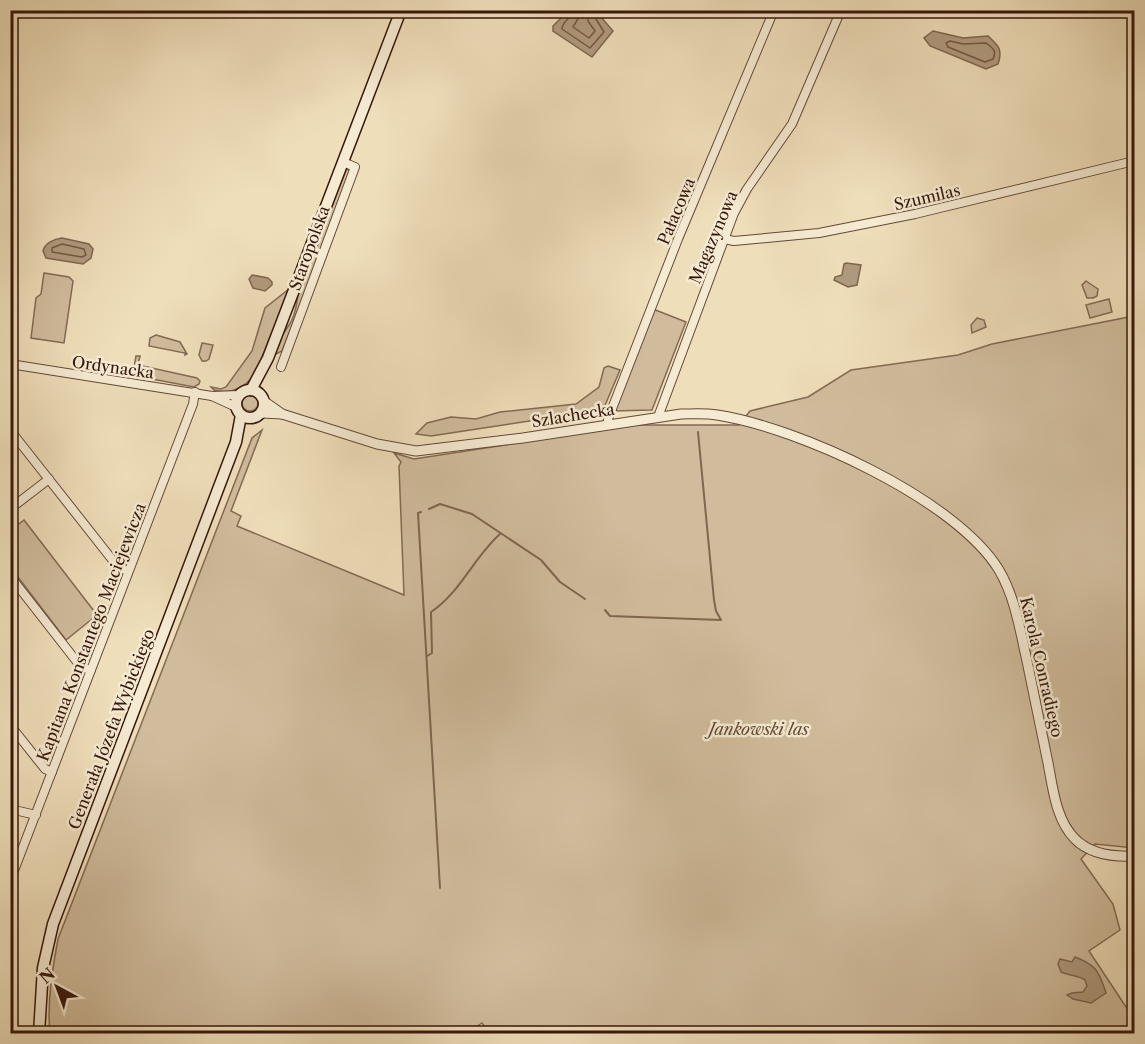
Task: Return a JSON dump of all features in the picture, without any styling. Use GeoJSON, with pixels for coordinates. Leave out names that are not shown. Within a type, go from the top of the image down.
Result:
{"type":"FeatureCollection","features":[{"type":"Feature","properties":{"kind":"main road","name":"Staropolska"},"geometry":{"type":"LineString","coordinates":[[252,405],[401,10]]}},
{"type":"Feature","properties":{"kind":"main road"},"geometry":{"type":"LineString","coordinates":[[239,395],[252,405]]}},
{"type":"Feature","properties":{"kind":"main road","name":"Generała Józefa Wybickiego"},"geometry":{"type":"LineString","coordinates":[[39,1034],[43,968],[53,924],[252,405]]}},
{"type":"Feature","properties":{"kind":"street","name":"Pałacowa"},"geometry":{"type":"LineString","coordinates":[[608,424],[635,347],[674,249],[774,10]]}},
{"type":"Feature","properties":{"kind":"street","name":"Magazynowa"},"geometry":{"type":"LineString","coordinates":[[658,417],[734,213],[747,189],[792,124],[841,10]]}},
{"type":"Feature","properties":{"kind":"street","name":"Szumilas"},"geometry":{"type":"LineString","coordinates":[[724,239],[734,241],[819,233],[915,214],[1134,161]]}},
{"type":"Feature","properties":{"kind":"street","name":"Staropolska"},"geometry":{"type":"LineString","coordinates":[[282,367],[355,167],[343,162]]}},
{"type":"Feature","properties":{"kind":"street"},"geometry":{"type":"LineString","coordinates":[[268,358],[272,359],[286,352]]}},
{"type":"Feature","properties":{"kind":"street","name":"Ordynacka"},"geometry":{"type":"LineString","coordinates":[[10,364],[195,393],[252,405]]}},
{"type":"Feature","properties":{"kind":"street","name":"Kapitana Konstantego Maciejewicza"},"geometry":{"type":"LineString","coordinates":[[10,881],[195,393]]}},
{"type":"Feature","properties":{"kind":"street","name":"Ordynacka"},"geometry":{"type":"LineString","coordinates":[[212,396],[239,395]]}},
{"type":"Feature","properties":{"kind":"street","name":"Szlachecka"},"geometry":{"type":"LineString","coordinates":[[252,405],[377,444],[416,451],[523,438],[658,417],[702,413],[738,419],[782,432],[864,467]]}},
{"type":"Feature","properties":{"kind":"street"},"geometry":{"type":"LineString","coordinates":[[10,430],[118,567],[128,571]]}},
{"type":"Feature","properties":{"kind":"street","name":"Karola Conradiego"},"geometry":{"type":"LineString","coordinates":[[864,467],[946,515],[992,560],[1007,585],[1019,622],[1062,820],[1075,840],[1089,850],[1109,856],[1134,856]]}},
{"type":"Feature","properties":{"kind":"street"},"geometry":{"type":"LineString","coordinates":[[10,509],[49,479]]}},
{"type":"Feature","properties":{"kind":"street"},"geometry":{"type":"LineString","coordinates":[[10,576],[81,667],[91,670]]}},
{"type":"Feature","properties":{"kind":"street"},"geometry":{"type":"LineString","coordinates":[[10,725],[45,769],[52,772]]}},
{"type":"Feature","properties":{"kind":"street"},"geometry":{"type":"LineString","coordinates":[[10,809],[36,815]]}},
{"type":"Feature","properties":{"kind":"green space"},"geometry":{"type":"Polygon","coordinates":[[[346,169],[351,174],[282,351],[274,355],[293,317],[299,288],[346,169]]]}},
{"type":"Feature","properties":{"kind":"green space"},"geometry":{"type":"Polygon","coordinates":[[[44,273],[69,277],[73,281],[64,343],[31,338],[36,298],[41,294],[44,273]]]}},
{"type":"Feature","properties":{"kind":"green space"},"geometry":{"type":"Polygon","coordinates":[[[1086,281],[1098,289],[1097,296],[1087,298],[1082,285],[1086,281]]]}},
{"type":"Feature","properties":{"kind":"green space"},"geometry":{"type":"Polygon","coordinates":[[[289,289],[256,372],[244,386],[227,391],[214,390],[211,387],[221,389],[226,387],[252,351],[265,308],[289,289]]]}},
{"type":"Feature","properties":{"kind":"green space"},"geometry":{"type":"Polygon","coordinates":[[[1109,299],[1112,312],[1090,318],[1086,305],[1109,299]]]}},
{"type":"Feature","properties":{"kind":"green space"},"geometry":{"type":"Polygon","coordinates":[[[653,309],[686,322],[652,410],[612,411],[653,309]]]}},
{"type":"Feature","properties":{"kind":"green space","name":"Jankowski las"},"geometry":{"type":"Polygon","coordinates":[[[1134,316],[1134,848],[1095,844],[1081,859],[1113,904],[1120,930],[1089,951],[1128,1010],[1134,1006],[1134,1033],[490,1034],[482,1023],[470,1031],[471,1034],[50,1034],[52,974],[58,939],[252,438],[262,430],[231,511],[241,516],[237,526],[404,595],[399,466],[401,462],[394,453],[414,459],[636,425],[739,425],[750,411],[808,397],[851,370],[958,355],[992,344],[1134,316]]]}},
{"type":"Feature","properties":{"kind":"green space"},"geometry":{"type":"Polygon","coordinates":[[[977,318],[984,320],[986,327],[972,333],[971,325],[977,318]]]}},
{"type":"Feature","properties":{"kind":"green space"},"geometry":{"type":"Polygon","coordinates":[[[156,335],[180,342],[187,354],[149,346],[150,338],[156,335]]]}},
{"type":"Feature","properties":{"kind":"green space"},"geometry":{"type":"Polygon","coordinates":[[[202,343],[213,345],[209,359],[206,361],[202,361],[199,355],[202,343]]]}},
{"type":"Feature","properties":{"kind":"green space"},"geometry":{"type":"Polygon","coordinates":[[[136,356],[140,356],[138,365],[197,378],[200,381],[199,384],[194,387],[136,376],[133,373],[136,356]]]}},
{"type":"Feature","properties":{"kind":"green space"},"geometry":{"type":"Polygon","coordinates":[[[86,363],[127,369],[123,375],[85,369],[86,363]]]}},
{"type":"Feature","properties":{"kind":"green space"},"geometry":{"type":"Polygon","coordinates":[[[608,366],[620,370],[603,410],[431,436],[416,434],[427,423],[451,417],[476,419],[500,412],[576,404],[599,387],[604,368],[608,366]]]}},
{"type":"Feature","properties":{"kind":"green space"},"geometry":{"type":"Polygon","coordinates":[[[247,395],[253,395],[258,403],[256,409],[247,411],[242,406],[242,400],[247,395]]]}},
{"type":"Feature","properties":{"kind":"green space"},"geometry":{"type":"Polygon","coordinates":[[[24,520],[97,615],[66,640],[11,568],[11,530],[24,520]]]}},
{"type":"Feature","properties":{"kind":"water"},"geometry":{"type":"Polygon","coordinates":[[[568,11],[607,11],[601,17],[613,31],[592,57],[553,31],[553,26],[568,11]]]}},
{"type":"Feature","properties":{"kind":"water"},"geometry":{"type":"Polygon","coordinates":[[[933,31],[963,38],[988,36],[999,48],[998,64],[986,69],[930,46],[924,38],[933,31]]]}},
{"type":"Feature","properties":{"kind":"water"},"geometry":{"type":"Polygon","coordinates":[[[62,238],[89,244],[93,249],[91,258],[83,264],[46,258],[43,251],[46,246],[53,240],[62,238]]]}},
{"type":"Feature","properties":{"kind":"water"},"geometry":{"type":"Polygon","coordinates":[[[846,263],[861,265],[857,285],[848,287],[834,280],[835,277],[842,275],[846,263]]]}},
{"type":"Feature","properties":{"kind":"water"},"geometry":{"type":"Polygon","coordinates":[[[252,275],[268,278],[272,285],[265,291],[253,288],[249,279],[252,275]]]}},
{"type":"Feature","properties":{"kind":"water"},"geometry":{"type":"Polygon","coordinates":[[[1075,957],[1092,966],[1104,985],[1106,993],[1091,1003],[1073,999],[1067,995],[1083,992],[1087,986],[1082,978],[1061,972],[1058,964],[1060,959],[1072,962],[1075,957]]]}},
{"type":"Feature","properties":{"kind":"waterway"},"geometry":{"type":"LineString","coordinates":[[605,610],[610,616],[721,620],[714,600],[698,432]]}},
{"type":"Feature","properties":{"kind":"waterway"},"geometry":{"type":"LineString","coordinates":[[429,509],[440,504],[472,514],[541,560],[560,582],[585,599]]}},
{"type":"Feature","properties":{"kind":"waterway"},"geometry":{"type":"LineString","coordinates":[[421,512],[418,513],[440,888]]}},
{"type":"Feature","properties":{"kind":"waterway"},"geometry":{"type":"LineString","coordinates":[[427,656],[432,653],[431,612],[459,585],[482,553],[500,534]]}}]}
